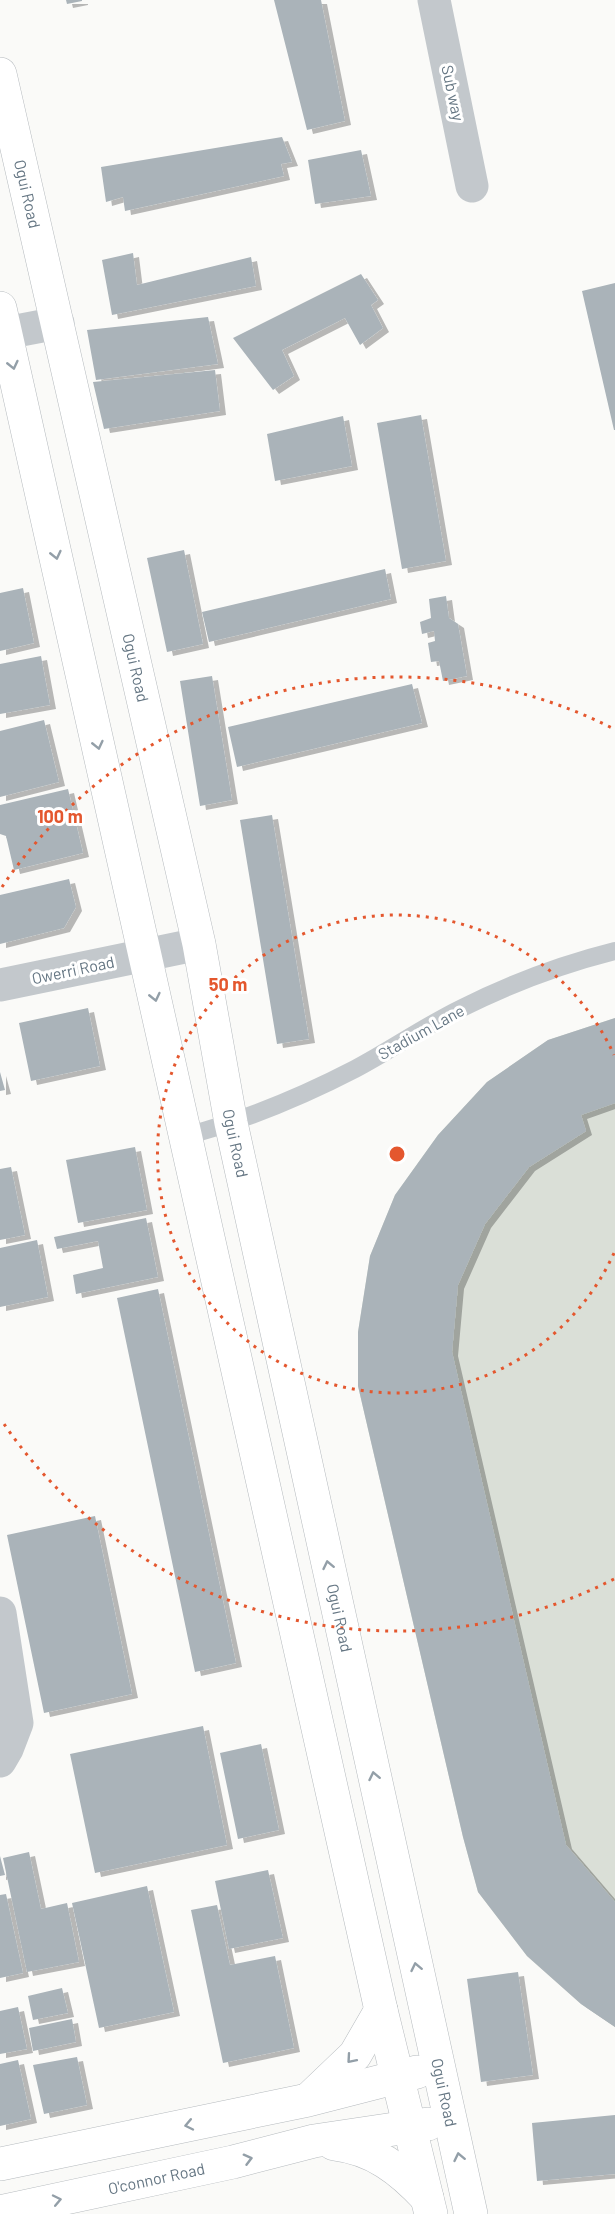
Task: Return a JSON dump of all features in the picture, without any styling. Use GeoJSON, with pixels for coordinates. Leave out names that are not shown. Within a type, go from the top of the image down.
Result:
{"type":"FeatureCollection","features":[{"type":"Feature","properties":{"kind":"main road","name":"Ogui Road"},"geometry":{"type":"LineString","coordinates":[[0,74],[199,944],[231,1124],[471,2214]]}},
{"type":"Feature","properties":{"kind":"main road"},"geometry":{"type":"LineString","coordinates":[[2,325],[146,954],[381,2010],[408,2128],[429,2206]]}},
{"type":"Feature","properties":{"kind":"main road"},"geometry":{"type":"LineString","coordinates":[[308,2100],[355,2055],[381,2010]]}},
{"type":"Feature","properties":{"kind":"main road"},"geometry":{"type":"LineString","coordinates":[[0,2164],[308,2100],[438,2066]]}},
{"type":"Feature","properties":{"kind":"main road","name":"O'connor Road"},"geometry":{"type":"LineString","coordinates":[[0,2212],[233,2162],[315,2141],[408,2128],[450,2119]]}},
{"type":"Feature","properties":{"kind":"main road"},"geometry":{"type":"LineString","coordinates":[[315,2141],[343,2145],[378,2156],[406,2176],[429,2206]]}},
{"type":"Feature","properties":{"kind":"street","name":"Sub way"},"geometry":{"type":"LineString","coordinates":[[434,0],[472,186]]}},
{"type":"Feature","properties":{"kind":"street"},"geometry":{"type":"LineString","coordinates":[[2,325],[58,323]]}},
{"type":"Feature","properties":{"kind":"street","name":"Owerri Road"},"geometry":{"type":"LineString","coordinates":[[0,985],[199,944]]}},
{"type":"Feature","properties":{"kind":"street"},"geometry":{"type":"LineString","coordinates":[[0,1613],[17,1723],[0,1761]]}},
{"type":"Feature","properties":{"kind":"lane","name":"Stadium Lane"},"geometry":{"type":"LineString","coordinates":[[186,1136],[231,1124],[294,1098],[356,1068],[462,1008],[571,961],[615,951]]}},
{"type":"Feature","properties":{"kind":"shaded area"},"geometry":{"type":"Polygon","coordinates":[[[615,1018],[615,2027],[581,2004],[527,1956],[478,1892],[463,1837],[358,1386],[358,1332],[370,1256],[395,1195],[438,1135],[487,1082],[548,1040],[615,1018]]]}},
{"type":"Feature","properties":{"kind":"building"},"geometry":{"type":"Polygon","coordinates":[[[66,0],[82,0],[82,1],[67,4],[66,0]]]}},
{"type":"Feature","properties":{"kind":"building"},"geometry":{"type":"Polygon","coordinates":[[[274,0],[321,0],[345,121],[307,130],[274,0]]]}},
{"type":"Feature","properties":{"kind":"building"},"geometry":{"type":"Polygon","coordinates":[[[282,137],[292,162],[281,164],[284,176],[125,211],[123,197],[106,202],[101,167],[282,137]]]}},
{"type":"Feature","properties":{"kind":"building"},"geometry":{"type":"Polygon","coordinates":[[[361,150],[371,196],[315,204],[308,160],[361,150]]]}},
{"type":"Feature","properties":{"kind":"building"},"geometry":{"type":"Polygon","coordinates":[[[133,253],[137,285],[251,257],[256,286],[112,315],[102,260],[133,253]]]}},
{"type":"Feature","properties":{"kind":"building"},"geometry":{"type":"Polygon","coordinates":[[[361,274],[378,300],[371,305],[383,328],[360,345],[345,318],[282,350],[294,376],[273,390],[233,338],[361,274]]]}},
{"type":"Feature","properties":{"kind":"building"},"geometry":{"type":"Polygon","coordinates":[[[615,283],[615,430],[614,430],[582,291],[615,283]]]}},
{"type":"Feature","properties":{"kind":"building"},"geometry":{"type":"Polygon","coordinates":[[[208,317],[218,364],[96,380],[87,330],[208,317]]]}},
{"type":"Feature","properties":{"kind":"building"},"geometry":{"type":"Polygon","coordinates":[[[215,370],[220,411],[104,429],[93,382],[215,370]]]}},
{"type":"Feature","properties":{"kind":"building"},"geometry":{"type":"Polygon","coordinates":[[[421,415],[446,561],[402,569],[377,423],[421,415]]]}},
{"type":"Feature","properties":{"kind":"building"},"geometry":{"type":"Polygon","coordinates":[[[343,416],[352,466],[275,481],[267,434],[343,416]]]}},
{"type":"Feature","properties":{"kind":"building"},"geometry":{"type":"Polygon","coordinates":[[[184,550],[203,644],[167,652],[147,558],[184,550]]]}},
{"type":"Feature","properties":{"kind":"building"},"geometry":{"type":"Polygon","coordinates":[[[385,569],[391,599],[209,642],[202,612],[385,569]]]}},
{"type":"Feature","properties":{"kind":"building"},"geometry":{"type":"Polygon","coordinates":[[[23,588],[34,643],[0,651],[0,593],[23,588]]]}},
{"type":"Feature","properties":{"kind":"building"},"geometry":{"type":"Polygon","coordinates":[[[446,596],[449,618],[458,624],[467,676],[443,681],[439,661],[431,662],[428,643],[435,641],[434,631],[422,634],[420,622],[431,618],[429,599],[446,596]]]}},
{"type":"Feature","properties":{"kind":"building"},"geometry":{"type":"Polygon","coordinates":[[[41,656],[50,705],[0,714],[0,664],[41,656]]]}},
{"type":"Feature","properties":{"kind":"building"},"geometry":{"type":"Polygon","coordinates":[[[212,676],[232,800],[200,806],[180,681],[212,676]]]}},
{"type":"Feature","properties":{"kind":"building"},"geometry":{"type":"Polygon","coordinates":[[[412,684],[422,723],[237,767],[228,727],[412,684]]]}},
{"type":"Feature","properties":{"kind":"building"},"geometry":{"type":"Polygon","coordinates":[[[44,720],[59,782],[0,797],[0,731],[44,720]]]}},
{"type":"Feature","properties":{"kind":"building"},"geometry":{"type":"Polygon","coordinates":[[[68,789],[83,853],[14,870],[6,836],[0,834],[0,805],[68,789]]]}},
{"type":"Feature","properties":{"kind":"building"},"geometry":{"type":"Polygon","coordinates":[[[272,815],[309,1039],[277,1044],[240,820],[272,815]]]}},
{"type":"Feature","properties":{"kind":"building"},"geometry":{"type":"Polygon","coordinates":[[[69,879],[76,907],[64,928],[0,944],[0,895],[69,879]]]}},
{"type":"Feature","properties":{"kind":"building"},"geometry":{"type":"Polygon","coordinates":[[[88,1008],[100,1066],[31,1081],[19,1023],[88,1008]]]}},
{"type":"Feature","properties":{"kind":"building"},"geometry":{"type":"Polygon","coordinates":[[[615,1018],[615,1103],[581,1115],[586,1131],[529,1167],[485,1224],[458,1285],[452,1352],[566,1845],[615,1902],[615,2027],[581,2004],[527,1956],[478,1892],[463,1837],[358,1386],[358,1332],[370,1256],[395,1195],[438,1135],[487,1082],[548,1040],[615,1018]]]}},
{"type":"Feature","properties":{"kind":"building"},"geometry":{"type":"Polygon","coordinates":[[[0,1072],[5,1090],[0,1091],[0,1072]]]}},
{"type":"Feature","properties":{"kind":"building"},"geometry":{"type":"Polygon","coordinates":[[[135,1147],[147,1210],[78,1223],[66,1160],[135,1147]]]}},
{"type":"Feature","properties":{"kind":"building"},"geometry":{"type":"Polygon","coordinates":[[[11,1167],[25,1235],[0,1240],[0,1169],[11,1167]]]}},
{"type":"Feature","properties":{"kind":"building"},"geometry":{"type":"Polygon","coordinates":[[[146,1218],[158,1277],[76,1294],[73,1275],[103,1268],[98,1241],[57,1249],[54,1237],[146,1218]]]}},
{"type":"Feature","properties":{"kind":"building"},"geometry":{"type":"Polygon","coordinates":[[[37,1240],[48,1297],[0,1307],[0,1248],[37,1240]]]}},
{"type":"Feature","properties":{"kind":"building"},"geometry":{"type":"Polygon","coordinates":[[[158,1289],[236,1663],[195,1672],[117,1298],[158,1289]]]}},
{"type":"Feature","properties":{"kind":"building"},"geometry":{"type":"Polygon","coordinates":[[[95,1516],[132,1694],[44,1713],[7,1535],[95,1516]]]}},
{"type":"Feature","properties":{"kind":"building"},"geometry":{"type":"Polygon","coordinates":[[[203,1726],[227,1845],[95,1873],[70,1754],[203,1726]]]}},
{"type":"Feature","properties":{"kind":"building"},"geometry":{"type":"Polygon","coordinates":[[[261,1744],[279,1830],[238,1839],[220,1753],[261,1744]]]}},
{"type":"Feature","properties":{"kind":"building"},"geometry":{"type":"Polygon","coordinates":[[[29,1852],[41,1909],[67,1903],[79,1962],[27,1972],[3,1858],[29,1852]]]}},
{"type":"Feature","properties":{"kind":"building"},"geometry":{"type":"Polygon","coordinates":[[[0,1856],[5,1875],[0,1876],[0,1856]]]}},
{"type":"Feature","properties":{"kind":"building"},"geometry":{"type":"Polygon","coordinates":[[[268,1870],[283,1938],[229,1949],[215,1881],[268,1870]]]}},
{"type":"Feature","properties":{"kind":"building"},"geometry":{"type":"Polygon","coordinates":[[[147,1886],[174,2012],[99,2028],[72,1903],[147,1886]]]}},
{"type":"Feature","properties":{"kind":"building"},"geometry":{"type":"Polygon","coordinates":[[[6,1894],[23,1973],[0,1978],[0,1895],[6,1894]]]}},
{"type":"Feature","properties":{"kind":"building"},"geometry":{"type":"Polygon","coordinates":[[[217,1905],[230,1965],[275,1956],[294,2048],[223,2063],[191,1910],[217,1905]]]}},
{"type":"Feature","properties":{"kind":"building"},"geometry":{"type":"Polygon","coordinates":[[[518,1972],[533,2075],[481,2082],[467,1979],[518,1972]]]}},
{"type":"Feature","properties":{"kind":"building"},"geometry":{"type":"Polygon","coordinates":[[[62,1988],[68,2013],[33,2020],[28,1996],[62,1988]]]}},
{"type":"Feature","properties":{"kind":"building"},"geometry":{"type":"Polygon","coordinates":[[[18,2007],[27,2049],[0,2054],[0,2011],[18,2007]]]}},
{"type":"Feature","properties":{"kind":"building"},"geometry":{"type":"Polygon","coordinates":[[[72,2019],[76,2042],[33,2051],[29,2028],[72,2019]]]}},
{"type":"Feature","properties":{"kind":"building"},"geometry":{"type":"Polygon","coordinates":[[[77,2057],[87,2105],[44,2114],[33,2065],[77,2057]]]}},
{"type":"Feature","properties":{"kind":"building"},"geometry":{"type":"Polygon","coordinates":[[[18,2060],[31,2119],[0,2126],[0,2064],[18,2060]]]}},
{"type":"Feature","properties":{"kind":"building"},"geometry":{"type":"Polygon","coordinates":[[[615,2115],[615,2174],[537,2181],[532,2123],[615,2115]]]}}]}
